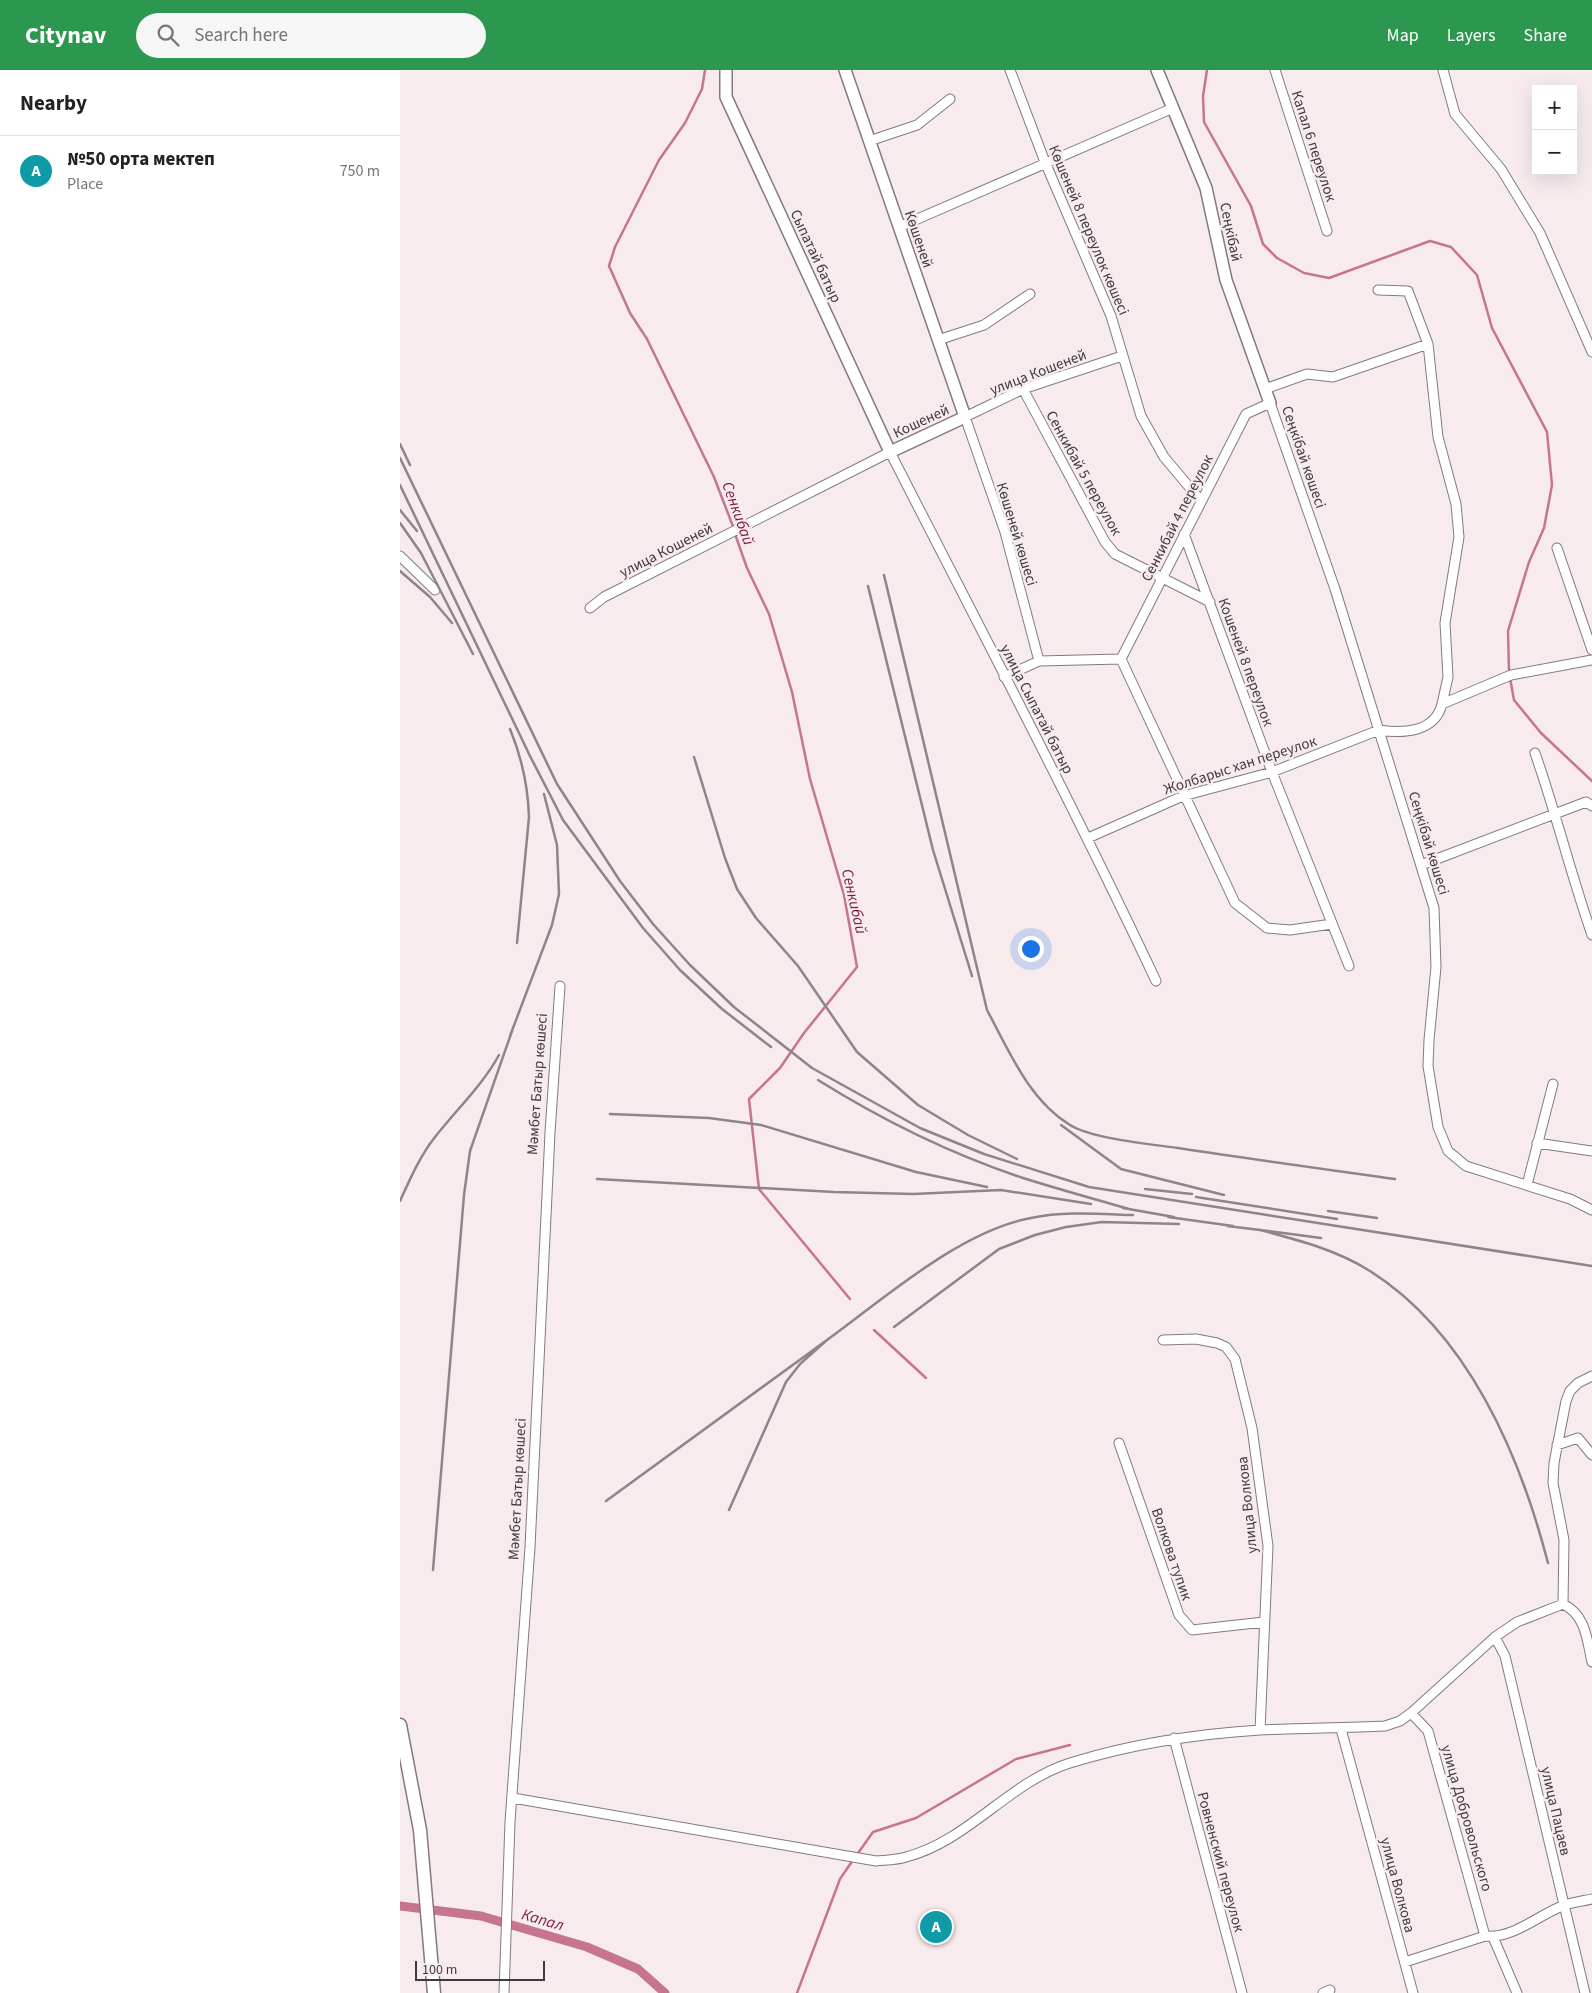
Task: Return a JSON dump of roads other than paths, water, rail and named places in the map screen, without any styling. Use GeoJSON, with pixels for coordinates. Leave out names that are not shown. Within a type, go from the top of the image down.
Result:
{"type":"FeatureCollection","features":[{"type":"Feature","properties":{"kind":"main road"},"geometry":{"type":"LineString","coordinates":[[400,1725],[420,1830],[434,1993]]}},
{"type":"Feature","properties":{"kind":"street","name":"Сыпатай батыр"},"geometry":{"type":"LineString","coordinates":[[726,70],[726,97],[890,452]]}},
{"type":"Feature","properties":{"kind":"street","name":"Көшеней"},"geometry":{"type":"LineString","coordinates":[[845,70],[965,417]]}},
{"type":"Feature","properties":{"kind":"street","name":"Көшеней 8 переулок көшесі"},"geometry":{"type":"LineString","coordinates":[[1010,70],[1045,162],[1111,316],[1141,416],[1164,458],[1201,501]]}},
{"type":"Feature","properties":{"kind":"street","name":"Сеңкібай"},"geometry":{"type":"LineString","coordinates":[[1157,70],[1206,188],[1226,280],[1270,403]]}},
{"type":"Feature","properties":{"kind":"street","name":"Капал 6 переулок"},"geometry":{"type":"LineString","coordinates":[[1275,70],[1327,230]]}},
{"type":"Feature","properties":{"kind":"street"},"geometry":{"type":"LineString","coordinates":[[1443,70],[1455,114],[1502,169],[1540,233],[1592,352]]}},
{"type":"Feature","properties":{"kind":"street"},"geometry":{"type":"LineString","coordinates":[[869,141],[917,124],[950,100]]}},
{"type":"Feature","properties":{"kind":"street"},"geometry":{"type":"LineString","coordinates":[[899,227],[1173,108]]}},
{"type":"Feature","properties":{"kind":"street"},"geometry":{"type":"LineString","coordinates":[[1378,290],[1408,291],[1428,344],[1438,436],[1456,504],[1459,537],[1445,623],[1448,677],[1442,704]]}},
{"type":"Feature","properties":{"kind":"street"},"geometry":{"type":"LineString","coordinates":[[938,340],[984,325],[1030,294]]}},
{"type":"Feature","properties":{"kind":"street"},"geometry":{"type":"LineString","coordinates":[[1265,389],[1308,374],[1333,377],[1428,344]]}},
{"type":"Feature","properties":{"kind":"street","name":"улица Кошеней"},"geometry":{"type":"LineString","coordinates":[[965,417],[1023,389],[1122,356]]}},
{"type":"Feature","properties":{"kind":"street","name":"Сенкибай 5 переулок"},"geometry":{"type":"LineString","coordinates":[[1023,389],[1105,542],[1115,554],[1210,602]]}},
{"type":"Feature","properties":{"kind":"street","name":"Сенкибай 4 переулок"},"geometry":{"type":"LineString","coordinates":[[1121,659],[1246,414],[1270,403]]}},
{"type":"Feature","properties":{"kind":"street","name":"Сеңкібай көшесі"},"geometry":{"type":"LineString","coordinates":[[1270,403],[1336,589],[1434,908],[1436,967],[1428,1040],[1428,1066],[1438,1126],[1448,1151],[1466,1166],[1570,1199],[1592,1210]]}},
{"type":"Feature","properties":{"kind":"street","name":"Кошеней"},"geometry":{"type":"LineString","coordinates":[[890,452],[965,417]]}},
{"type":"Feature","properties":{"kind":"street","name":"Көшеней көшесі"},"geometry":{"type":"LineString","coordinates":[[965,417],[1005,532],[1039,661]]}},
{"type":"Feature","properties":{"kind":"street","name":"улица Кошеней"},"geometry":{"type":"LineString","coordinates":[[590,608],[604,597],[890,452]]}},
{"type":"Feature","properties":{"kind":"street","name":"улица Сыпатай батыр"},"geometry":{"type":"LineString","coordinates":[[890,452],[1088,838],[1156,982]]}},
{"type":"Feature","properties":{"kind":"street","name":"Кошеней 8 переулок"},"geometry":{"type":"LineString","coordinates":[[1184,534],[1272,772],[1349,966]]}},
{"type":"Feature","properties":{"kind":"street"},"geometry":{"type":"LineString","coordinates":[[1558,548],[1592,650]]}},
{"type":"Feature","properties":{"kind":"street"},"geometry":{"type":"LineString","coordinates":[[400,556],[435,590]]}},
{"type":"Feature","properties":{"kind":"street"},"geometry":{"type":"LineString","coordinates":[[1004,677],[1039,661],[1121,659],[1183,796],[1235,903],[1267,928],[1290,930],[1332,924]]}},
{"type":"Feature","properties":{"kind":"street"},"geometry":{"type":"LineString","coordinates":[[1442,704],[1511,675],[1592,660]]}},
{"type":"Feature","properties":{"kind":"street","name":"Жолбарыс хан переулок"},"geometry":{"type":"LineString","coordinates":[[1088,838],[1183,796],[1272,772],[1379,730],[1398,733],[1420,728],[1433,722],[1440,714],[1442,704]]}},
{"type":"Feature","properties":{"kind":"street"},"geometry":{"type":"LineString","coordinates":[[1535,753],[1557,815],[1576,889],[1592,936]]}},
{"type":"Feature","properties":{"kind":"street"},"geometry":{"type":"LineString","coordinates":[[1421,865],[1557,815],[1586,802],[1592,806]]}},
{"type":"Feature","properties":{"kind":"street","name":"Мәмбет Батыр көшесі"},"geometry":{"type":"LineString","coordinates":[[504,1993],[510,1822],[530,1547],[550,1142],[560,986]]}},
{"type":"Feature","properties":{"kind":"street"},"geometry":{"type":"LineString","coordinates":[[1527,1185],[1553,1084]]}},
{"type":"Feature","properties":{"kind":"street"},"geometry":{"type":"LineString","coordinates":[[1537,1142],[1592,1151]]}},
{"type":"Feature","properties":{"kind":"street","name":"улица Волкова"},"geometry":{"type":"LineString","coordinates":[[1163,1340],[1196,1339],[1217,1343],[1226,1347],[1235,1359],[1252,1428],[1268,1546],[1260,1730]]}},
{"type":"Feature","properties":{"kind":"street"},"geometry":{"type":"LineString","coordinates":[[1563,1604],[1564,1540],[1552,1483],[1566,1401],[1570,1391],[1578,1383],[1592,1376]]}},
{"type":"Feature","properties":{"kind":"street"},"geometry":{"type":"LineString","coordinates":[[1557,1445],[1578,1438],[1592,1455]]}},
{"type":"Feature","properties":{"kind":"street","name":"Волкова тупик"},"geometry":{"type":"LineString","coordinates":[[1119,1443],[1178,1615],[1192,1630],[1264,1622]]}},
{"type":"Feature","properties":{"kind":"street"},"geometry":{"type":"LineString","coordinates":[[513,1798],[876,1861],[906,1857],[934,1846],[959,1832],[1031,1780],[1068,1763],[1174,1738],[1260,1730],[1341,1729],[1385,1726],[1400,1721],[1412,1713],[1495,1637],[1517,1622],[1563,1604],[1574,1609],[1583,1624],[1592,1662]]}},
{"type":"Feature","properties":{"kind":"street","name":"улица Пацаев"},"geometry":{"type":"LineString","coordinates":[[1495,1637],[1505,1656],[1585,1993]]}},
{"type":"Feature","properties":{"kind":"street","name":"улица Добровольского"},"geometry":{"type":"LineString","coordinates":[[1412,1713],[1428,1731],[1489,1937],[1517,1993]]}},
{"type":"Feature","properties":{"kind":"street","name":"улица Волкова"},"geometry":{"type":"LineString","coordinates":[[1341,1729],[1413,1993]]}},
{"type":"Feature","properties":{"kind":"street","name":"Ровненский переулок"},"geometry":{"type":"LineString","coordinates":[[1174,1738],[1242,1993]]}},
{"type":"Feature","properties":{"kind":"street"},"geometry":{"type":"LineString","coordinates":[[1405,1962],[1525,1926],[1564,1905],[1592,1898]]}},
{"type":"Feature","properties":{"kind":"waterway","name":"Сенкибай"},"geometry":{"type":"LineString","coordinates":[[705,70],[702,89],[685,123],[659,160],[615,247],[609,266],[630,313],[647,339],[714,477],[734,529]]}},
{"type":"Feature","properties":{"kind":"waterway"},"geometry":{"type":"LineString","coordinates":[[1207,70],[1203,96],[1204,122],[1251,206],[1263,244],[1277,258],[1304,273],[1329,278],[1430,241],[1451,247],[1477,275],[1492,328],[1547,432],[1552,485],[1544,528],[1529,562],[1508,631],[1509,672]]}},
{"type":"Feature","properties":{"kind":"waterway","name":"Сенкибай"},"geometry":{"type":"LineString","coordinates":[[735,534],[747,568],[769,614],[792,692],[810,779],[844,895],[857,967],[804,1033],[780,1068],[749,1099],[759,1189],[850,1299]]}},
{"type":"Feature","properties":{"kind":"waterway"},"geometry":{"type":"LineString","coordinates":[[1510,678],[1514,700],[1541,733],[1592,781]]}},
{"type":"Feature","properties":{"kind":"waterway"},"geometry":{"type":"LineString","coordinates":[[874,1330],[926,1378]]}},
{"type":"Feature","properties":{"kind":"waterway"},"geometry":{"type":"LineString","coordinates":[[856,1856],[873,1832],[916,1818],[1016,1759],[1070,1745]]}},
{"type":"Feature","properties":{"kind":"waterway"},"geometry":{"type":"LineString","coordinates":[[797,1993],[840,1879],[853,1860]]}},
{"type":"Feature","properties":{"kind":"waterway","name":"Капал"},"geometry":{"type":"LineString","coordinates":[[400,1906],[481,1916],[587,1947],[638,1969],[665,1993]]}},
{"type":"Feature","properties":{"kind":"railway"},"geometry":{"type":"LineString","coordinates":[[400,444],[410,465]]}},
{"type":"Feature","properties":{"kind":"railway"},"geometry":{"type":"LineString","coordinates":[[400,458],[557,784],[620,881],[653,924],[690,965],[734,1007],[812,1068],[920,1128],[984,1154],[1089,1187],[1592,1266]]}},
{"type":"Feature","properties":{"kind":"railway"},"geometry":{"type":"LineString","coordinates":[[400,485],[530,756],[563,820],[643,928],[680,970],[722,1009],[771,1047]]}},
{"type":"Feature","properties":{"kind":"railway"},"geometry":{"type":"LineString","coordinates":[[400,510],[417,531]]}},
{"type":"Feature","properties":{"kind":"railway"},"geometry":{"type":"LineString","coordinates":[[400,523],[421,553],[473,654]]}},
{"type":"Feature","properties":{"kind":"railway"},"geometry":{"type":"LineString","coordinates":[[400,571],[430,597],[452,623]]}},
{"type":"Feature","properties":{"kind":"railway"},"geometry":{"type":"LineString","coordinates":[[884,575],[987,1010],[1021,1074],[1043,1102],[1070,1125],[1093,1134],[1138,1143],[1395,1179]]}},
{"type":"Feature","properties":{"kind":"railway"},"geometry":{"type":"LineString","coordinates":[[868,586],[933,850],[972,976]]}},
{"type":"Feature","properties":{"kind":"railway"},"geometry":{"type":"LineString","coordinates":[[510,729],[524,772],[529,817],[517,943]]}},
{"type":"Feature","properties":{"kind":"railway"},"geometry":{"type":"LineString","coordinates":[[694,757],[725,858],[737,889],[756,918],[798,966],[857,1052],[918,1105],[968,1135],[1017,1159]]}},
{"type":"Feature","properties":{"kind":"railway"},"geometry":{"type":"LineString","coordinates":[[510,1036],[552,925],[559,894],[557,845],[544,794]]}},
{"type":"Feature","properties":{"kind":"railway"},"geometry":{"type":"LineString","coordinates":[[433,1570],[464,1195],[470,1151],[512,1031]]}},
{"type":"Feature","properties":{"kind":"railway"},"geometry":{"type":"LineString","coordinates":[[400,1201],[430,1144],[477,1087],[499,1055]]}},
{"type":"Feature","properties":{"kind":"railway"},"geometry":{"type":"LineString","coordinates":[[818,1080],[892,1122],[943,1147],[996,1169],[1129,1209]]}},
{"type":"Feature","properties":{"kind":"railway"},"geometry":{"type":"LineString","coordinates":[[610,1114],[709,1118],[761,1125],[916,1172],[987,1187]]}},
{"type":"Feature","properties":{"kind":"railway"},"geometry":{"type":"LineString","coordinates":[[1061,1125],[1121,1169],[1224,1195]]}},
{"type":"Feature","properties":{"kind":"railway"},"geometry":{"type":"LineString","coordinates":[[597,1179],[834,1192],[913,1194],[1001,1190],[1091,1204]]}},
{"type":"Feature","properties":{"kind":"railway"},"geometry":{"type":"LineString","coordinates":[[1145,1189],[1192,1194]]}},
{"type":"Feature","properties":{"kind":"railway"},"geometry":{"type":"LineString","coordinates":[[1196,1197],[1337,1219]]}},
{"type":"Feature","properties":{"kind":"railway"},"geometry":{"type":"LineString","coordinates":[[1123,1208],[1174,1217]]}},
{"type":"Feature","properties":{"kind":"railway"},"geometry":{"type":"LineString","coordinates":[[1328,1211],[1377,1218]]}},
{"type":"Feature","properties":{"kind":"railway"},"geometry":{"type":"LineString","coordinates":[[827,1340],[924,1268],[977,1237],[1004,1225],[1056,1214],[1133,1215]]}},
{"type":"Feature","properties":{"kind":"railway"},"geometry":{"type":"LineString","coordinates":[[1168,1217],[1233,1226]]}},
{"type":"Feature","properties":{"kind":"railway"},"geometry":{"type":"LineString","coordinates":[[894,1327],[999,1249],[1035,1235],[1066,1227],[1102,1222],[1179,1224]]}},
{"type":"Feature","properties":{"kind":"railway"},"geometry":{"type":"LineString","coordinates":[[1227,1226],[1260,1230]]}},
{"type":"Feature","properties":{"kind":"railway"},"geometry":{"type":"LineString","coordinates":[[1321,1238],[1260,1230],[1317,1246],[1344,1257],[1370,1271],[1405,1297],[1435,1328],[1462,1362],[1485,1400],[1505,1439],[1522,1481],[1548,1563]]}},
{"type":"Feature","properties":{"kind":"railway"},"geometry":{"type":"LineString","coordinates":[[606,1501],[827,1340],[800,1364],[786,1382],[729,1510]]}},
{"type":"Feature","properties":{"kind":"place","name":"№50 орта мектеп"},"geometry":{"type":"Point","coordinates":[936,1927]}}]}
